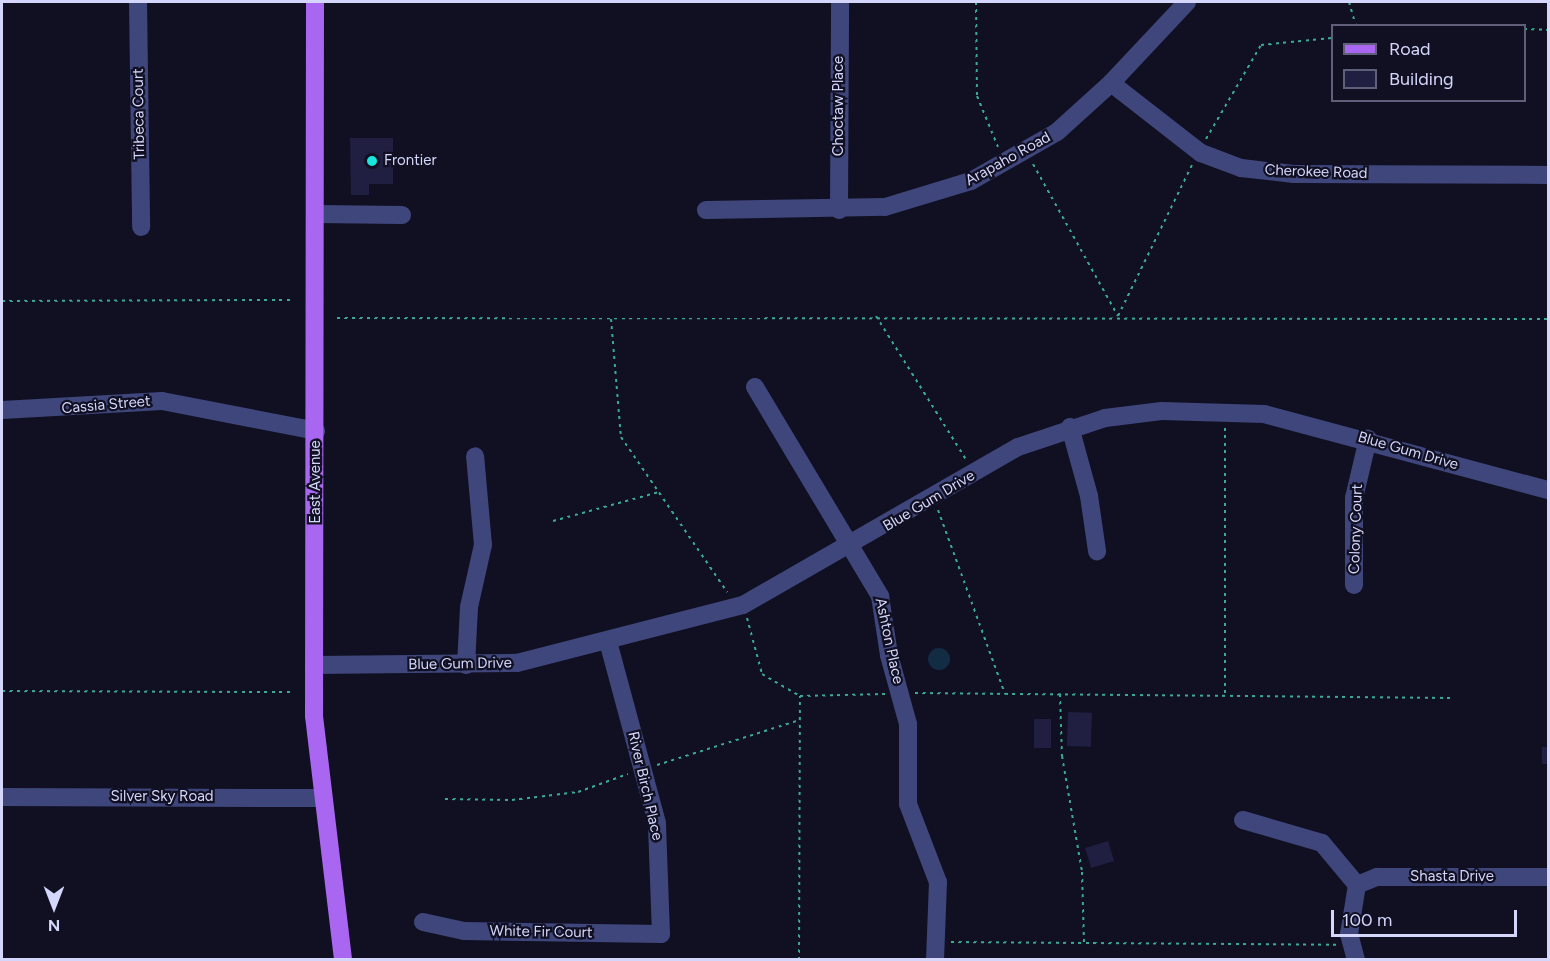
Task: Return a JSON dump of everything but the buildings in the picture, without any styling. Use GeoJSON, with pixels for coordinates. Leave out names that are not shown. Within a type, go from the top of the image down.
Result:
{"type":"FeatureCollection","features":[{"type":"Feature","properties":{"kind":"main road","name":"East Avenue"},"geometry":{"type":"LineString","coordinates":[[315,2],[314,665],[322,798],[339,890],[343,960]]}},
{"type":"Feature","properties":{"kind":"street","name":"Tribeca Court"},"geometry":{"type":"LineString","coordinates":[[138,2],[141,226]]}},
{"type":"Feature","properties":{"kind":"street","name":"Choctaw Place"},"geometry":{"type":"LineString","coordinates":[[839,210],[840,2]]}},
{"type":"Feature","properties":{"kind":"street","name":"Arapaho Road"},"geometry":{"type":"LineString","coordinates":[[706,210],[839,210],[931,196],[1006,163],[1026,151],[1111,84],[1187,2]]}},
{"type":"Feature","properties":{"kind":"street","name":"Cherokee Road"},"geometry":{"type":"LineString","coordinates":[[1111,84],[1199,152],[1240,168],[1294,174],[1548,175]]}},
{"type":"Feature","properties":{"kind":"street"},"geometry":{"type":"LineString","coordinates":[[316,214],[402,215]]}},
{"type":"Feature","properties":{"kind":"street","name":"Ashton Place"},"geometry":{"type":"LineString","coordinates":[[755,387],[853,547],[880,596],[908,724],[908,804],[938,882],[936,950]]}},
{"type":"Feature","properties":{"kind":"street","name":"Cassia Street"},"geometry":{"type":"LineString","coordinates":[[2,410],[162,401],[316,431]]}},
{"type":"Feature","properties":{"kind":"street","name":"Blue Gum Drive"},"geometry":{"type":"LineString","coordinates":[[314,665],[517,663],[608,642],[740,606],[853,547],[1018,447],[1070,427],[1162,411],[1264,414],[1368,439],[1548,490]]}},
{"type":"Feature","properties":{"kind":"street"},"geometry":{"type":"LineString","coordinates":[[1070,427],[1089,496],[1096,551]]}},
{"type":"Feature","properties":{"kind":"street","name":"Colony Court"},"geometry":{"type":"LineString","coordinates":[[1354,585],[1354,498],[1368,439]]}},
{"type":"Feature","properties":{"kind":"street"},"geometry":{"type":"LineString","coordinates":[[466,665],[469,607],[483,546],[475,456]]}},
{"type":"Feature","properties":{"kind":"street","name":"River Birch Place"},"geometry":{"type":"LineString","coordinates":[[608,642],[657,822],[661,934]]}},
{"type":"Feature","properties":{"kind":"street","name":"Silver Sky Road"},"geometry":{"type":"LineString","coordinates":[[2,797],[322,798]]}},
{"type":"Feature","properties":{"kind":"street"},"geometry":{"type":"LineString","coordinates":[[1243,820],[1322,843],[1357,885],[1354,952]]}},
{"type":"Feature","properties":{"kind":"street","name":"Shasta Drive"},"geometry":{"type":"LineString","coordinates":[[1357,885],[1377,877],[1548,877]]}},
{"type":"Feature","properties":{"kind":"street","name":"White Fir Court"},"geometry":{"type":"LineString","coordinates":[[423,922],[464,931],[661,934]]}},
{"type":"Feature","properties":{"kind":"path"},"geometry":{"type":"LineString","coordinates":[[976,2],[977,96],[1006,163]]}},
{"type":"Feature","properties":{"kind":"path"},"geometry":{"type":"LineString","coordinates":[[1349,2],[1355,24]]}},
{"type":"Feature","properties":{"kind":"path"},"geometry":{"type":"LineString","coordinates":[[1526,30],[1548,30]]}},
{"type":"Feature","properties":{"kind":"path"},"geometry":{"type":"LineString","coordinates":[[1026,151],[1118,316]]}},
{"type":"Feature","properties":{"kind":"path"},"geometry":{"type":"LineString","coordinates":[[2,301],[290,300]]}},
{"type":"Feature","properties":{"kind":"path"},"geometry":{"type":"LineString","coordinates":[[876,315],[975,473]]}},
{"type":"Feature","properties":{"kind":"path"},"geometry":{"type":"LineString","coordinates":[[337,318],[610,319],[876,315],[1548,319]]}},
{"type":"Feature","properties":{"kind":"path"},"geometry":{"type":"LineString","coordinates":[[610,319],[621,437],[740,606],[762,674],[800,696],[900,693],[1226,694],[1452,698]]}},
{"type":"Feature","properties":{"kind":"path"},"geometry":{"type":"LineString","coordinates":[[1226,413],[1226,694]]}},
{"type":"Feature","properties":{"kind":"path"},"geometry":{"type":"LineString","coordinates":[[553,521],[658,492]]}},
{"type":"Feature","properties":{"kind":"path"},"geometry":{"type":"LineString","coordinates":[[933,498],[1005,694]]}},
{"type":"Feature","properties":{"kind":"path"},"geometry":{"type":"LineString","coordinates":[[2,691],[291,692]]}},
{"type":"Feature","properties":{"kind":"path"},"geometry":{"type":"LineString","coordinates":[[1060,694],[1062,756],[1083,872],[1084,943]]}},
{"type":"Feature","properties":{"kind":"path"},"geometry":{"type":"LineString","coordinates":[[799,960],[800,696]]}},
{"type":"Feature","properties":{"kind":"path"},"geometry":{"type":"LineString","coordinates":[[445,799],[512,800],[578,792],[800,720]]}},
{"type":"Feature","properties":{"kind":"path"},"geometry":{"type":"LineString","coordinates":[[936,950],[1084,943],[1354,952]]}},
{"type":"Feature","properties":{"kind":"water"},"geometry":{"type":"Polygon","coordinates":[[[939,648],[947,651],[950,659],[947,667],[939,670],[931,667],[928,659],[931,651],[939,648]]]}},
{"type":"Feature","properties":{"kind":"place","name":"Frontier"},"geometry":{"type":"Point","coordinates":[372,161]}}]}
